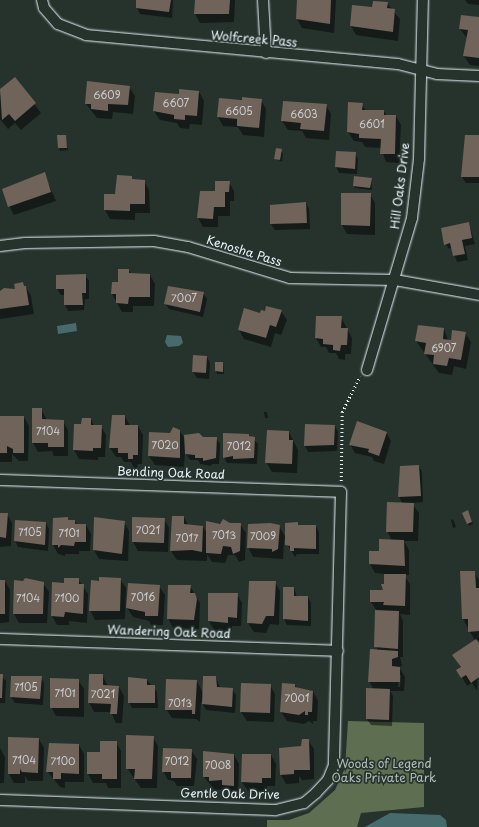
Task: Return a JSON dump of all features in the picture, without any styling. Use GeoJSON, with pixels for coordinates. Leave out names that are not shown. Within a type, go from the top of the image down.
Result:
{"type":"FeatureCollection","features":[{"type":"Feature","properties":{"kind":"street","name":"Wolfcreek Pass"},"geometry":{"type":"LineString","coordinates":[[42,0],[44,8],[58,24],[86,35],[266,53],[398,64],[437,74],[479,76]]}},
{"type":"Feature","properties":{"kind":"street"},"geometry":{"type":"LineString","coordinates":[[263,0],[266,53]]}},
{"type":"Feature","properties":{"kind":"street","name":"Hill Oaks Drive"},"geometry":{"type":"LineString","coordinates":[[368,370],[412,218],[419,159],[420,70],[423,0]]}},
{"type":"Feature","properties":{"kind":"street","name":"Kenosha Pass"},"geometry":{"type":"LineString","coordinates":[[0,246],[25,243],[154,241],[188,247],[290,278],[395,280],[479,295]]}},
{"type":"Feature","properties":{"kind":"street","name":"Bending Oak Road"},"geometry":{"type":"LineString","coordinates":[[0,480],[341,492]]}},
{"type":"Feature","properties":{"kind":"street","name":"Gentle Oak Drive"},"geometry":{"type":"LineString","coordinates":[[0,800],[275,810],[304,802],[316,794],[328,780],[334,765],[341,492]]}},
{"type":"Feature","properties":{"kind":"street","name":"Wandering Oak Road"},"geometry":{"type":"LineString","coordinates":[[0,640],[338,651]]}},
{"type":"Feature","properties":{"kind":"path"},"geometry":{"type":"LineString","coordinates":[[341,492],[342,412],[359,378],[368,370]]}},
{"type":"Feature","properties":{"kind":"green space","name":"Woods of Legend Oaks Private Park"},"geometry":{"type":"Polygon","coordinates":[[[348,721],[424,723],[424,807],[361,813],[357,827],[267,827],[267,820],[289,820],[309,813],[335,790],[345,768],[348,721]]]}},
{"type":"Feature","properties":{"kind":"water"},"geometry":{"type":"Polygon","coordinates":[[[76,323],[77,331],[58,334],[57,326],[76,323]]]}},
{"type":"Feature","properties":{"kind":"water"},"geometry":{"type":"Polygon","coordinates":[[[167,335],[181,336],[183,343],[179,346],[168,347],[165,342],[167,335]]]}},
{"type":"Feature","properties":{"kind":"water"},"geometry":{"type":"Polygon","coordinates":[[[390,813],[440,815],[446,820],[447,827],[365,827],[390,813]]]}},
{"type":"Feature","properties":{"kind":"building"},"geometry":{"type":"Polygon","coordinates":[[[136,0],[171,0],[169,12],[136,8],[136,0]]]}},
{"type":"Feature","properties":{"kind":"building"},"geometry":{"type":"Polygon","coordinates":[[[195,0],[230,0],[229,14],[194,14],[195,0]]]}},
{"type":"Feature","properties":{"kind":"building"},"geometry":{"type":"Polygon","coordinates":[[[297,0],[331,0],[330,24],[296,19],[297,0]]]}},
{"type":"Feature","properties":{"kind":"building"},"geometry":{"type":"Polygon","coordinates":[[[373,1],[388,2],[387,8],[395,9],[393,32],[350,26],[352,5],[372,7],[373,1]]]}},
{"type":"Feature","properties":{"kind":"building"},"geometry":{"type":"Polygon","coordinates":[[[461,15],[479,17],[479,58],[463,56],[468,30],[459,29],[461,15]]]}},
{"type":"Feature","properties":{"kind":"building"},"geometry":{"type":"Polygon","coordinates":[[[15,77],[36,103],[15,121],[9,114],[2,120],[0,89],[15,77]]]}},
{"type":"Feature","properties":{"kind":"building"},"geometry":{"type":"Polygon","coordinates":[[[87,81],[130,86],[128,105],[108,104],[108,111],[91,109],[91,104],[85,104],[87,81]]]}},
{"type":"Feature","properties":{"kind":"building"},"geometry":{"type":"Polygon","coordinates":[[[179,89],[199,91],[197,116],[185,115],[185,120],[174,119],[174,115],[153,111],[155,92],[179,94],[179,89]]]}},
{"type":"Feature","properties":{"kind":"building"},"geometry":{"type":"Polygon","coordinates":[[[242,97],[262,99],[259,128],[237,126],[237,119],[217,117],[219,98],[242,100],[242,97]]]}},
{"type":"Feature","properties":{"kind":"building"},"geometry":{"type":"Polygon","coordinates":[[[283,101],[327,104],[324,131],[300,129],[301,123],[281,121],[283,101]]]}},
{"type":"Feature","properties":{"kind":"building"},"geometry":{"type":"Polygon","coordinates":[[[348,102],[363,103],[362,110],[384,110],[384,115],[396,115],[395,154],[380,154],[381,139],[359,138],[359,134],[347,132],[348,102]]]}},
{"type":"Feature","properties":{"kind":"building"},"geometry":{"type":"Polygon","coordinates":[[[57,135],[66,135],[67,148],[58,148],[57,135]]]}},
{"type":"Feature","properties":{"kind":"building"},"geometry":{"type":"Polygon","coordinates":[[[465,135],[479,135],[479,177],[461,177],[465,135]]]}},
{"type":"Feature","properties":{"kind":"building"},"geometry":{"type":"Polygon","coordinates":[[[276,148],[282,149],[280,160],[274,159],[276,148]]]}},
{"type":"Feature","properties":{"kind":"building"},"geometry":{"type":"Polygon","coordinates":[[[336,151],[356,152],[355,169],[335,167],[336,151]]]}},
{"type":"Feature","properties":{"kind":"building"},"geometry":{"type":"Polygon","coordinates":[[[45,172],[51,192],[8,207],[2,189],[45,172]]]}},
{"type":"Feature","properties":{"kind":"building"},"geometry":{"type":"Polygon","coordinates":[[[117,175],[132,176],[132,179],[145,180],[145,204],[130,204],[130,211],[104,210],[104,194],[115,194],[117,175]]]}},
{"type":"Feature","properties":{"kind":"building"},"geometry":{"type":"Polygon","coordinates":[[[354,176],[372,178],[370,188],[353,186],[354,176]]]}},
{"type":"Feature","properties":{"kind":"building"},"geometry":{"type":"Polygon","coordinates":[[[215,181],[230,181],[229,192],[225,192],[225,207],[214,207],[213,219],[197,218],[200,191],[215,191],[215,181]]]}},
{"type":"Feature","properties":{"kind":"building"},"geometry":{"type":"Polygon","coordinates":[[[341,193],[371,193],[370,226],[341,225],[341,193]]]}},
{"type":"Feature","properties":{"kind":"building"},"geometry":{"type":"Polygon","coordinates":[[[306,202],[307,223],[270,224],[270,205],[306,202]]]}},
{"type":"Feature","properties":{"kind":"building"},"geometry":{"type":"Polygon","coordinates":[[[469,222],[472,238],[462,240],[465,254],[453,256],[450,243],[444,245],[441,228],[469,222]]]}},
{"type":"Feature","properties":{"kind":"building"},"geometry":{"type":"Polygon","coordinates":[[[118,269],[129,269],[129,273],[150,274],[150,297],[129,297],[128,304],[116,303],[116,294],[111,294],[112,282],[118,282],[118,269]]]}},
{"type":"Feature","properties":{"kind":"building"},"geometry":{"type":"Polygon","coordinates":[[[86,274],[86,293],[82,293],[83,305],[64,305],[64,289],[56,289],[56,275],[86,274]]]}},
{"type":"Feature","properties":{"kind":"building"},"geometry":{"type":"Polygon","coordinates":[[[23,282],[24,286],[26,286],[29,305],[0,309],[0,291],[4,288],[15,289],[14,284],[23,282]]]}},
{"type":"Feature","properties":{"kind":"building"},"geometry":{"type":"Polygon","coordinates":[[[168,286],[204,292],[200,312],[164,304],[168,286]]]}},
{"type":"Feature","properties":{"kind":"building"},"geometry":{"type":"Polygon","coordinates":[[[266,306],[282,310],[276,327],[270,325],[266,338],[238,330],[244,308],[260,313],[261,310],[265,311],[266,306]]]}},
{"type":"Feature","properties":{"kind":"building"},"geometry":{"type":"Polygon","coordinates":[[[316,316],[342,316],[341,328],[348,328],[347,345],[341,345],[340,351],[333,350],[333,345],[323,344],[323,339],[315,338],[316,316]]]}},
{"type":"Feature","properties":{"kind":"building"},"geometry":{"type":"Polygon","coordinates":[[[418,325],[444,328],[443,339],[451,340],[452,330],[466,332],[461,360],[449,358],[447,366],[433,364],[434,355],[424,354],[426,343],[415,341],[418,325]]]}},
{"type":"Feature","properties":{"kind":"building"},"geometry":{"type":"Polygon","coordinates":[[[193,355],[207,356],[206,373],[192,372],[193,355]]]}},
{"type":"Feature","properties":{"kind":"building"},"geometry":{"type":"Polygon","coordinates":[[[215,362],[223,362],[223,372],[215,371],[215,362]]]}},
{"type":"Feature","properties":{"kind":"building"},"geometry":{"type":"Polygon","coordinates":[[[32,408],[42,408],[42,419],[64,420],[64,447],[48,447],[48,443],[32,443],[32,408]]]}},
{"type":"Feature","properties":{"kind":"building"},"geometry":{"type":"Polygon","coordinates":[[[112,415],[125,415],[125,425],[138,425],[138,455],[133,455],[133,459],[128,459],[128,453],[118,453],[118,448],[109,448],[112,415]]]}},
{"type":"Feature","properties":{"kind":"building"},"geometry":{"type":"Polygon","coordinates":[[[0,416],[24,416],[24,453],[13,453],[13,449],[7,446],[7,453],[0,453],[0,416]]]}},
{"type":"Feature","properties":{"kind":"building"},"geometry":{"type":"Polygon","coordinates":[[[82,418],[91,418],[91,425],[102,425],[101,448],[93,448],[93,451],[73,450],[74,424],[81,424],[82,418]]]}},
{"type":"Feature","properties":{"kind":"building"},"geometry":{"type":"Polygon","coordinates":[[[357,421],[387,432],[379,456],[368,452],[369,449],[349,445],[357,421]]]}},
{"type":"Feature","properties":{"kind":"building"},"geometry":{"type":"Polygon","coordinates":[[[305,424],[335,425],[334,445],[304,446],[305,424]]]}},
{"type":"Feature","properties":{"kind":"building"},"geometry":{"type":"Polygon","coordinates":[[[173,427],[180,430],[180,458],[148,456],[149,432],[170,433],[173,427]]]}},
{"type":"Feature","properties":{"kind":"building"},"geometry":{"type":"Polygon","coordinates":[[[267,430],[289,431],[289,440],[293,440],[292,464],[265,463],[267,430]]]}},
{"type":"Feature","properties":{"kind":"building"},"geometry":{"type":"Polygon","coordinates":[[[199,433],[203,437],[217,437],[216,458],[203,461],[203,458],[195,458],[195,455],[185,454],[184,435],[199,433]]]}},
{"type":"Feature","properties":{"kind":"building"},"geometry":{"type":"Polygon","coordinates":[[[223,433],[249,434],[249,436],[255,437],[254,458],[233,459],[233,456],[223,458],[223,433]]]}},
{"type":"Feature","properties":{"kind":"building"},"geometry":{"type":"Polygon","coordinates":[[[419,465],[421,496],[398,497],[400,466],[419,465]]]}},
{"type":"Feature","properties":{"kind":"building"},"geometry":{"type":"Polygon","coordinates":[[[387,502],[414,503],[413,532],[386,532],[387,502]]]}},
{"type":"Feature","properties":{"kind":"building"},"geometry":{"type":"Polygon","coordinates":[[[468,510],[472,522],[467,524],[462,513],[468,510]]]}},
{"type":"Feature","properties":{"kind":"building"},"geometry":{"type":"Polygon","coordinates":[[[0,513],[8,513],[6,538],[0,537],[0,513]]]}},
{"type":"Feature","properties":{"kind":"building"},"geometry":{"type":"Polygon","coordinates":[[[172,516],[184,516],[184,524],[203,526],[202,552],[192,550],[170,551],[172,516]]]}},
{"type":"Feature","properties":{"kind":"building"},"geometry":{"type":"Polygon","coordinates":[[[68,517],[68,520],[75,520],[75,524],[86,524],[86,542],[75,542],[74,546],[61,545],[58,548],[58,545],[52,545],[53,518],[68,517]]]}},
{"type":"Feature","properties":{"kind":"building"},"geometry":{"type":"Polygon","coordinates":[[[94,517],[125,521],[122,554],[93,550],[94,517]]]}},
{"type":"Feature","properties":{"kind":"building"},"geometry":{"type":"Polygon","coordinates":[[[132,517],[165,518],[164,543],[132,542],[132,517]]]}},
{"type":"Feature","properties":{"kind":"building"},"geometry":{"type":"Polygon","coordinates":[[[223,519],[230,523],[241,523],[240,551],[233,554],[231,547],[223,546],[221,554],[206,553],[206,521],[220,524],[223,519]]]}},
{"type":"Feature","properties":{"kind":"building"},"geometry":{"type":"Polygon","coordinates":[[[15,520],[46,522],[45,545],[14,541],[15,520]]]}},
{"type":"Feature","properties":{"kind":"building"},"geometry":{"type":"Polygon","coordinates":[[[298,522],[298,525],[316,525],[316,549],[294,548],[294,551],[290,551],[290,546],[285,545],[285,523],[298,522]]]}},
{"type":"Feature","properties":{"kind":"building"},"geometry":{"type":"Polygon","coordinates":[[[270,523],[280,525],[278,549],[272,552],[272,549],[247,548],[248,524],[270,523]]]}},
{"type":"Feature","properties":{"kind":"building"},"geometry":{"type":"Polygon","coordinates":[[[379,539],[404,540],[405,566],[369,564],[369,551],[379,551],[379,539]]]}},
{"type":"Feature","properties":{"kind":"building"},"geometry":{"type":"Polygon","coordinates":[[[460,571],[475,571],[476,588],[479,588],[479,631],[468,632],[468,619],[462,619],[460,571]]]}},
{"type":"Feature","properties":{"kind":"building"},"geometry":{"type":"Polygon","coordinates":[[[384,574],[406,574],[405,606],[383,605],[384,602],[370,602],[370,590],[383,590],[381,584],[384,584],[384,574]]]}},
{"type":"Feature","properties":{"kind":"building"},"geometry":{"type":"Polygon","coordinates":[[[99,577],[121,578],[120,611],[89,611],[91,580],[99,581],[99,577]]]}},
{"type":"Feature","properties":{"kind":"building"},"geometry":{"type":"Polygon","coordinates":[[[25,578],[44,582],[43,614],[13,614],[14,580],[23,581],[25,578]]]}},
{"type":"Feature","properties":{"kind":"building"},"geometry":{"type":"Polygon","coordinates":[[[64,578],[79,578],[79,584],[84,584],[83,614],[65,612],[64,617],[51,616],[52,582],[64,583],[64,578]]]}},
{"type":"Feature","properties":{"kind":"building"},"geometry":{"type":"Polygon","coordinates":[[[0,580],[5,580],[5,614],[0,614],[0,580]]]}},
{"type":"Feature","properties":{"kind":"building"},"geometry":{"type":"Polygon","coordinates":[[[249,581],[276,581],[274,616],[266,616],[262,624],[247,623],[249,581]]]}},
{"type":"Feature","properties":{"kind":"building"},"geometry":{"type":"Polygon","coordinates":[[[128,583],[160,585],[158,616],[145,616],[145,612],[126,608],[128,583]]]}},
{"type":"Feature","properties":{"kind":"building"},"geometry":{"type":"Polygon","coordinates":[[[168,585],[191,585],[190,593],[195,593],[197,599],[194,620],[167,619],[168,585]]]}},
{"type":"Feature","properties":{"kind":"building"},"geometry":{"type":"Polygon","coordinates":[[[283,587],[294,587],[294,596],[308,596],[308,621],[283,619],[283,587]]]}},
{"type":"Feature","properties":{"kind":"building"},"geometry":{"type":"Polygon","coordinates":[[[208,593],[238,593],[237,618],[228,617],[228,623],[208,621],[208,593]]]}},
{"type":"Feature","properties":{"kind":"building"},"geometry":{"type":"Polygon","coordinates":[[[375,610],[399,611],[398,649],[374,647],[375,610]]]}},
{"type":"Feature","properties":{"kind":"building"},"geometry":{"type":"Polygon","coordinates":[[[476,639],[479,643],[479,677],[471,683],[466,675],[461,678],[456,670],[461,667],[452,655],[476,639]]]}},
{"type":"Feature","properties":{"kind":"building"},"geometry":{"type":"Polygon","coordinates":[[[370,649],[398,651],[398,657],[392,659],[392,666],[400,667],[400,682],[368,682],[370,649]]]}},
{"type":"Feature","properties":{"kind":"building"},"geometry":{"type":"Polygon","coordinates":[[[0,674],[3,674],[2,698],[0,698],[0,674]]]}},
{"type":"Feature","properties":{"kind":"building"},"geometry":{"type":"Polygon","coordinates":[[[89,674],[103,674],[103,685],[119,686],[117,714],[110,714],[111,704],[88,703],[89,674]]]}},
{"type":"Feature","properties":{"kind":"building"},"geometry":{"type":"Polygon","coordinates":[[[11,676],[42,676],[40,699],[10,697],[11,676]]]}},
{"type":"Feature","properties":{"kind":"building"},"geometry":{"type":"Polygon","coordinates":[[[203,676],[216,676],[217,687],[233,688],[232,707],[202,704],[203,676]]]}},
{"type":"Feature","properties":{"kind":"building"},"geometry":{"type":"Polygon","coordinates":[[[128,677],[147,679],[147,685],[155,685],[155,703],[128,703],[128,677]]]}},
{"type":"Feature","properties":{"kind":"building"},"geometry":{"type":"Polygon","coordinates":[[[50,678],[79,679],[79,708],[50,708],[50,678]]]}},
{"type":"Feature","properties":{"kind":"building"},"geometry":{"type":"Polygon","coordinates":[[[166,679],[197,680],[195,714],[192,714],[192,710],[165,710],[166,679]]]}},
{"type":"Feature","properties":{"kind":"building"},"geometry":{"type":"Polygon","coordinates":[[[241,683],[271,684],[270,713],[240,712],[241,683]]]}},
{"type":"Feature","properties":{"kind":"building"},"geometry":{"type":"Polygon","coordinates":[[[282,683],[295,684],[295,687],[313,691],[312,712],[308,712],[308,715],[305,715],[305,711],[299,715],[280,712],[282,683]]]}},
{"type":"Feature","properties":{"kind":"building"},"geometry":{"type":"Polygon","coordinates":[[[366,688],[390,689],[389,720],[366,719],[366,688]]]}},
{"type":"Feature","properties":{"kind":"building"},"geometry":{"type":"Polygon","coordinates":[[[126,735],[154,736],[152,779],[134,779],[135,769],[126,769],[126,735]]]}},
{"type":"Feature","properties":{"kind":"building"},"geometry":{"type":"Polygon","coordinates":[[[8,737],[39,738],[38,773],[22,772],[20,769],[20,774],[8,774],[8,737]]]}},
{"type":"Feature","properties":{"kind":"building"},"geometry":{"type":"Polygon","coordinates":[[[302,739],[309,739],[310,770],[294,770],[294,774],[280,775],[279,748],[301,746],[302,739]]]}},
{"type":"Feature","properties":{"kind":"building"},"geometry":{"type":"Polygon","coordinates":[[[100,741],[117,741],[117,779],[102,779],[102,774],[87,774],[87,752],[100,752],[100,741]]]}},
{"type":"Feature","properties":{"kind":"building"},"geometry":{"type":"Polygon","coordinates":[[[49,743],[79,744],[79,774],[61,773],[61,779],[53,779],[53,772],[46,772],[49,743]]]}},
{"type":"Feature","properties":{"kind":"building"},"geometry":{"type":"Polygon","coordinates":[[[163,748],[192,749],[191,778],[171,778],[171,772],[162,772],[163,748]]]}},
{"type":"Feature","properties":{"kind":"building"},"geometry":{"type":"Polygon","coordinates":[[[203,751],[234,754],[234,786],[222,785],[222,780],[209,781],[209,777],[203,777],[203,751]]]}},
{"type":"Feature","properties":{"kind":"building"},"geometry":{"type":"Polygon","coordinates":[[[242,754],[271,754],[271,778],[262,778],[262,783],[241,782],[242,754]]]}}]}
